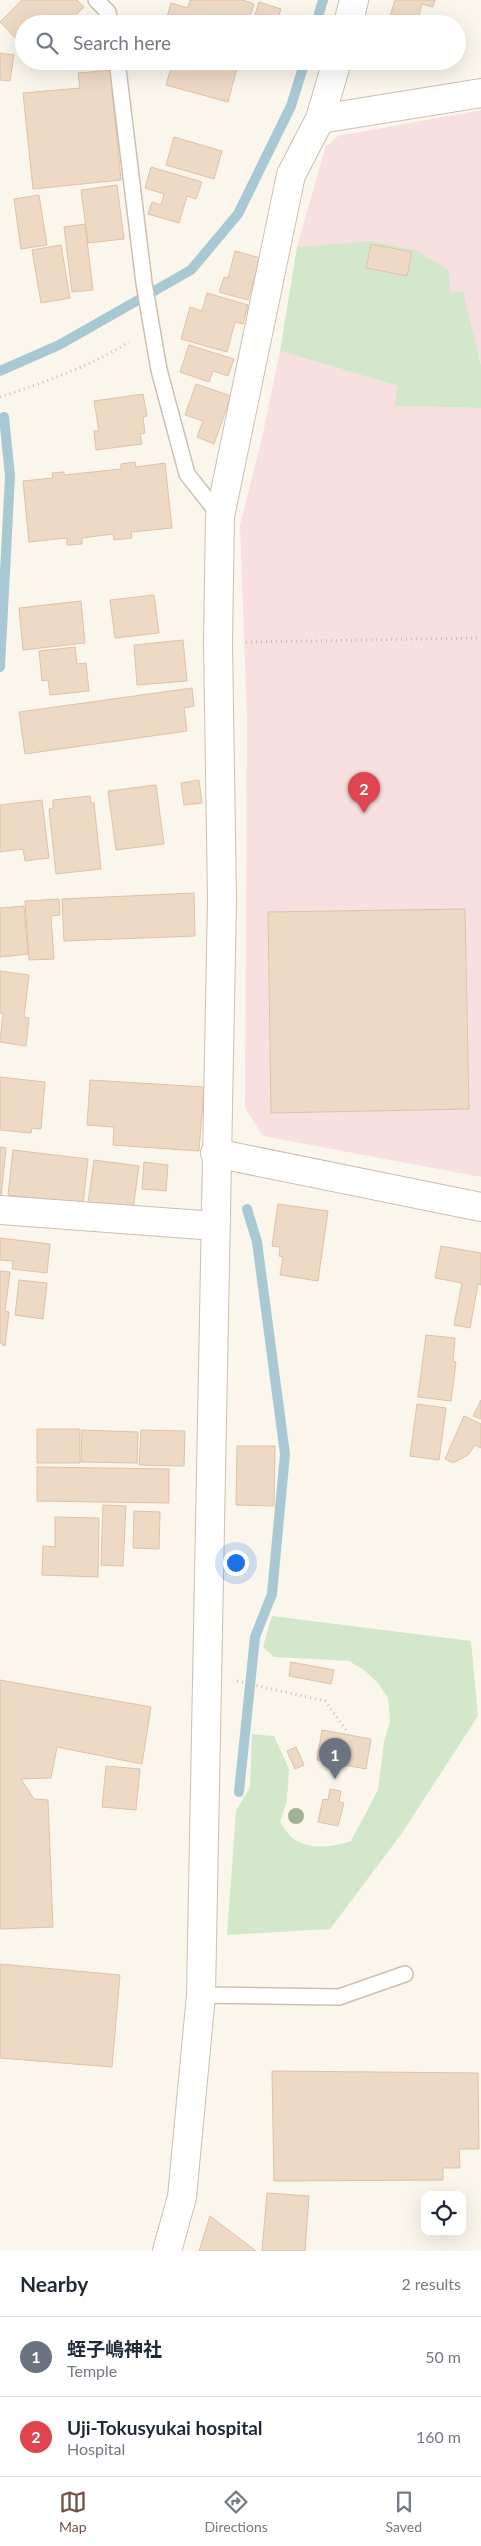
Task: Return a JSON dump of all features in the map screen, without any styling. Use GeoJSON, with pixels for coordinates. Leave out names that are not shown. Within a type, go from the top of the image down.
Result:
{"type":"FeatureCollection","features":[{"type":"Feature","properties":{"kind":"street"},"geometry":{"type":"LineString","coordinates":[[350,15],[354,0]]}},
{"type":"Feature","properties":{"kind":"street"},"geometry":{"type":"LineString","coordinates":[[167,2251],[182,2197],[201,1994],[222,899],[218,642],[220,516],[291,175],[320,119],[334,70]]}},
{"type":"Feature","properties":{"kind":"street"},"geometry":{"type":"LineString","coordinates":[[320,119],[481,93]]}},
{"type":"Feature","properties":{"kind":"street"},"geometry":{"type":"LineString","coordinates":[[216,1153],[481,1207]]}},
{"type":"Feature","properties":{"kind":"street"},"geometry":{"type":"LineString","coordinates":[[0,1210],[215,1226]]}},
{"type":"Feature","properties":{"kind":"lane"},"geometry":{"type":"LineString","coordinates":[[96,0],[108,12],[108,15]]}},
{"type":"Feature","properties":{"kind":"lane"},"geometry":{"type":"LineString","coordinates":[[119,70],[144,283],[159,370],[187,474],[220,516]]}},
{"type":"Feature","properties":{"kind":"lane"},"geometry":{"type":"LineString","coordinates":[[201,1994],[339,1997],[405,1974]]}},
{"type":"Feature","properties":{"kind":"path"},"geometry":{"type":"LineString","coordinates":[[0,397],[62,376],[108,355],[151,325]]}},
{"type":"Feature","properties":{"kind":"path"},"geometry":{"type":"LineString","coordinates":[[218,642],[481,638]]}},
{"type":"Feature","properties":{"kind":"path"},"geometry":{"type":"LineString","coordinates":[[242,1682],[325,1701],[346,1730]]}},
{"type":"Feature","properties":{"kind":"shaded area"},"geometry":{"type":"Polygon","coordinates":[[[481,110],[481,365],[463,292],[450,293],[297,247],[325,148],[338,136],[481,110]]]}},
{"type":"Feature","properties":{"kind":"shaded area"},"geometry":{"type":"Polygon","coordinates":[[[280,351],[398,386],[394,406],[481,408],[481,1177],[263,1136],[245,1108],[247,721],[240,525],[262,438],[280,351]]]}},
{"type":"Feature","properties":{"kind":"green space"},"geometry":{"type":"Polygon","coordinates":[[[370,241],[415,250],[449,270],[450,293],[463,291],[481,365],[481,408],[394,406],[398,386],[280,351],[297,247],[370,241]]]}},
{"type":"Feature","properties":{"kind":"green space"},"geometry":{"type":"Polygon","coordinates":[[[272,1616],[471,1641],[478,1716],[402,1833],[330,1929],[227,1935],[236,1811],[250,1787],[252,1734],[274,1736],[289,1769],[287,1800],[280,1822],[293,1839],[309,1845],[330,1846],[351,1841],[378,1790],[384,1742],[390,1721],[388,1698],[378,1683],[364,1670],[349,1661],[274,1657],[263,1647],[272,1616]]]}},
{"type":"Feature","properties":{"kind":"building"},"geometry":{"type":"Polygon","coordinates":[[[22,0],[77,0],[84,7],[76,15],[15,15],[15,38],[0,22],[22,0]]]}},
{"type":"Feature","properties":{"kind":"building"},"geometry":{"type":"Polygon","coordinates":[[[190,0],[243,0],[254,4],[251,15],[168,15],[171,3],[188,8],[190,0]]]}},
{"type":"Feature","properties":{"kind":"building"},"geometry":{"type":"Polygon","coordinates":[[[395,0],[435,0],[433,7],[422,4],[419,15],[390,15],[395,0]]]}},
{"type":"Feature","properties":{"kind":"building"},"geometry":{"type":"Polygon","coordinates":[[[259,2],[281,9],[279,15],[255,15],[259,2]]]}},
{"type":"Feature","properties":{"kind":"building"},"geometry":{"type":"Polygon","coordinates":[[[0,53],[14,55],[10,81],[0,80],[0,53]]]}},
{"type":"Feature","properties":{"kind":"building"},"geometry":{"type":"Polygon","coordinates":[[[114,70],[116,91],[112,91],[121,180],[33,189],[23,93],[80,88],[78,73],[114,70]]]}},
{"type":"Feature","properties":{"kind":"building"},"geometry":{"type":"Polygon","coordinates":[[[170,70],[236,70],[228,102],[166,85],[170,70]]]}},
{"type":"Feature","properties":{"kind":"building"},"geometry":{"type":"Polygon","coordinates":[[[174,137],[222,151],[214,179],[166,165],[174,137]]]}},
{"type":"Feature","properties":{"kind":"building"},"geometry":{"type":"Polygon","coordinates":[[[151,167],[202,182],[196,199],[187,196],[179,223],[148,214],[152,202],[161,205],[164,194],[145,188],[151,167]]]}},
{"type":"Feature","properties":{"kind":"building"},"geometry":{"type":"Polygon","coordinates":[[[117,185],[124,239],[88,243],[81,190],[117,185]]]}},
{"type":"Feature","properties":{"kind":"building"},"geometry":{"type":"Polygon","coordinates":[[[39,195],[47,245],[21,249],[14,199],[39,195]]]}},
{"type":"Feature","properties":{"kind":"building"},"geometry":{"type":"Polygon","coordinates":[[[85,224],[93,290],[72,292],[64,227],[85,224]]]}},
{"type":"Feature","properties":{"kind":"building"},"geometry":{"type":"Polygon","coordinates":[[[371,244],[412,252],[407,276],[366,268],[371,244]]]}},
{"type":"Feature","properties":{"kind":"building"},"geometry":{"type":"Polygon","coordinates":[[[61,245],[70,298],[41,303],[32,250],[61,245]]]}},
{"type":"Feature","properties":{"kind":"building"},"geometry":{"type":"Polygon","coordinates":[[[235,251],[260,258],[248,300],[219,292],[224,277],[228,278],[235,251]]]}},
{"type":"Feature","properties":{"kind":"building"},"geometry":{"type":"Polygon","coordinates":[[[207,293],[248,305],[243,324],[235,322],[227,352],[181,339],[190,307],[202,311],[207,293]]]}},
{"type":"Feature","properties":{"kind":"building"},"geometry":{"type":"Polygon","coordinates":[[[189,345],[234,359],[228,376],[213,371],[209,382],[180,372],[189,345]]]}},
{"type":"Feature","properties":{"kind":"building"},"geometry":{"type":"Polygon","coordinates":[[[196,384],[231,396],[214,444],[197,437],[203,421],[185,415],[196,384]]]}},
{"type":"Feature","properties":{"kind":"building"},"geometry":{"type":"Polygon","coordinates":[[[143,394],[147,416],[143,417],[145,433],[140,434],[142,444],[96,450],[94,431],[99,431],[94,401],[143,394]]]}},
{"type":"Feature","properties":{"kind":"building"},"geometry":{"type":"Polygon","coordinates":[[[135,462],[136,467],[165,463],[172,528],[131,532],[132,538],[114,540],[113,534],[82,538],[82,544],[67,545],[67,538],[29,542],[23,481],[53,478],[52,473],[64,472],[64,475],[121,469],[121,464],[135,462]]]}},
{"type":"Feature","properties":{"kind":"building"},"geometry":{"type":"Polygon","coordinates":[[[154,595],[159,633],[115,638],[110,600],[154,595]]]}},
{"type":"Feature","properties":{"kind":"building"},"geometry":{"type":"Polygon","coordinates":[[[81,601],[85,643],[23,650],[19,608],[81,601]]]}},
{"type":"Feature","properties":{"kind":"building"},"geometry":{"type":"Polygon","coordinates":[[[183,640],[187,681],[137,685],[134,645],[183,640]]]}},
{"type":"Feature","properties":{"kind":"building"},"geometry":{"type":"Polygon","coordinates":[[[75,647],[77,664],[86,663],[89,691],[50,695],[48,680],[42,681],[39,651],[75,647]]]}},
{"type":"Feature","properties":{"kind":"building"},"geometry":{"type":"Polygon","coordinates":[[[192,688],[194,706],[184,708],[187,731],[25,754],[19,712],[192,688]]]}},
{"type":"Feature","properties":{"kind":"building"},"geometry":{"type":"Polygon","coordinates":[[[199,780],[202,803],[184,805],[181,783],[199,780]]]}},
{"type":"Feature","properties":{"kind":"building"},"geometry":{"type":"Polygon","coordinates":[[[156,785],[164,844],[116,850],[108,791],[156,785]]]}},
{"type":"Feature","properties":{"kind":"building"},"geometry":{"type":"Polygon","coordinates":[[[90,796],[91,803],[94,803],[101,869],[56,874],[49,809],[53,808],[53,800],[90,796]]]}},
{"type":"Feature","properties":{"kind":"building"},"geometry":{"type":"Polygon","coordinates":[[[42,800],[49,858],[25,861],[23,849],[0,852],[0,805],[42,800]]]}},
{"type":"Feature","properties":{"kind":"building"},"geometry":{"type":"Polygon","coordinates":[[[194,893],[195,936],[64,941],[62,899],[194,893]]]}},
{"type":"Feature","properties":{"kind":"building"},"geometry":{"type":"Polygon","coordinates":[[[59,899],[60,915],[51,916],[54,959],[29,960],[25,901],[59,899]]]}},
{"type":"Feature","properties":{"kind":"building"},"geometry":{"type":"Polygon","coordinates":[[[24,906],[28,954],[0,957],[0,908],[24,906]]]}},
{"type":"Feature","properties":{"kind":"building"},"geometry":{"type":"Polygon","coordinates":[[[465,909],[469,1109],[271,1113],[268,912],[465,909]]]}},
{"type":"Feature","properties":{"kind":"building"},"geometry":{"type":"Polygon","coordinates":[[[0,971],[29,975],[24,1017],[29,1018],[26,1046],[0,1042],[3,1013],[0,1013],[0,971]]]}},
{"type":"Feature","properties":{"kind":"building"},"geometry":{"type":"Polygon","coordinates":[[[0,1077],[45,1082],[41,1129],[32,1128],[31,1133],[0,1130],[0,1077]]]}},
{"type":"Feature","properties":{"kind":"building"},"geometry":{"type":"Polygon","coordinates":[[[90,1080],[204,1087],[199,1151],[113,1145],[114,1127],[87,1125],[90,1080]]]}},
{"type":"Feature","properties":{"kind":"building"},"geometry":{"type":"Polygon","coordinates":[[[0,1147],[6,1148],[1,1197],[0,1197],[0,1147]]]}},
{"type":"Feature","properties":{"kind":"building"},"geometry":{"type":"Polygon","coordinates":[[[13,1150],[88,1159],[83,1204],[8,1195],[13,1150]]]}},
{"type":"Feature","properties":{"kind":"building"},"geometry":{"type":"Polygon","coordinates":[[[94,1160],[139,1166],[133,1209],[88,1203],[94,1160]]]}},
{"type":"Feature","properties":{"kind":"building"},"geometry":{"type":"Polygon","coordinates":[[[144,1162],[168,1165],[166,1191],[142,1189],[144,1162]]]}},
{"type":"Feature","properties":{"kind":"building"},"geometry":{"type":"Polygon","coordinates":[[[278,1204],[328,1211],[318,1281],[280,1275],[283,1257],[279,1256],[280,1247],[272,1246],[278,1204]]]}},
{"type":"Feature","properties":{"kind":"building"},"geometry":{"type":"Polygon","coordinates":[[[0,1238],[50,1244],[47,1273],[12,1269],[13,1261],[0,1260],[0,1238]]]}},
{"type":"Feature","properties":{"kind":"building"},"geometry":{"type":"Polygon","coordinates":[[[441,1246],[481,1253],[481,1285],[478,1284],[470,1328],[454,1325],[462,1283],[435,1278],[441,1246]]]}},
{"type":"Feature","properties":{"kind":"building"},"geometry":{"type":"Polygon","coordinates":[[[0,1271],[10,1272],[5,1311],[9,1312],[5,1346],[0,1343],[0,1271]]]}},
{"type":"Feature","properties":{"kind":"building"},"geometry":{"type":"Polygon","coordinates":[[[19,1280],[47,1283],[43,1319],[15,1315],[19,1280]]]}},
{"type":"Feature","properties":{"kind":"building"},"geometry":{"type":"Polygon","coordinates":[[[426,1335],[455,1338],[453,1361],[456,1362],[451,1401],[418,1397],[426,1335]]]}},
{"type":"Feature","properties":{"kind":"building"},"geometry":{"type":"Polygon","coordinates":[[[481,1400],[481,1419],[473,1416],[481,1400]]]}},
{"type":"Feature","properties":{"kind":"building"},"geometry":{"type":"Polygon","coordinates":[[[417,1404],[446,1408],[439,1460],[410,1456],[417,1404]]]}},
{"type":"Feature","properties":{"kind":"building"},"geometry":{"type":"Polygon","coordinates":[[[464,1416],[481,1424],[481,1448],[475,1445],[468,1455],[453,1463],[445,1459],[464,1416]]]}},
{"type":"Feature","properties":{"kind":"building"},"geometry":{"type":"Polygon","coordinates":[[[37,1429],[80,1429],[80,1463],[37,1463],[37,1429]]]}},
{"type":"Feature","properties":{"kind":"building"},"geometry":{"type":"Polygon","coordinates":[[[82,1430],[138,1432],[137,1463],[81,1462],[82,1430]]]}},
{"type":"Feature","properties":{"kind":"building"},"geometry":{"type":"Polygon","coordinates":[[[141,1430],[185,1431],[184,1466],[139,1465],[141,1430]]]}},
{"type":"Feature","properties":{"kind":"building"},"geometry":{"type":"Polygon","coordinates":[[[237,1446],[275,1446],[274,1506],[236,1505],[237,1446]]]}},
{"type":"Feature","properties":{"kind":"building"},"geometry":{"type":"Polygon","coordinates":[[[37,1467],[169,1469],[169,1503],[37,1501],[37,1467]]]}},
{"type":"Feature","properties":{"kind":"building"},"geometry":{"type":"Polygon","coordinates":[[[103,1505],[126,1506],[123,1566],[101,1565],[103,1505]]]}},
{"type":"Feature","properties":{"kind":"building"},"geometry":{"type":"Polygon","coordinates":[[[134,1511],[160,1512],[159,1549],[133,1548],[134,1511]]]}},
{"type":"Feature","properties":{"kind":"building"},"geometry":{"type":"Polygon","coordinates":[[[55,1517],[99,1518],[98,1577],[42,1575],[43,1546],[55,1547],[55,1517]]]}},
{"type":"Feature","properties":{"kind":"building"},"geometry":{"type":"Polygon","coordinates":[[[291,1662],[334,1670],[331,1684],[289,1676],[291,1662]]]}},
{"type":"Feature","properties":{"kind":"building"},"geometry":{"type":"Polygon","coordinates":[[[0,1680],[151,1707],[142,1764],[57,1747],[51,1778],[21,1779],[34,1799],[48,1800],[53,1927],[0,1929],[0,1680]]]}},
{"type":"Feature","properties":{"kind":"building"},"geometry":{"type":"Polygon","coordinates":[[[322,1730],[371,1739],[366,1769],[317,1760],[322,1730]]]}},
{"type":"Feature","properties":{"kind":"building"},"geometry":{"type":"Polygon","coordinates":[[[296,1747],[304,1765],[295,1769],[287,1751],[296,1747]]]}},
{"type":"Feature","properties":{"kind":"building"},"geometry":{"type":"Polygon","coordinates":[[[106,1766],[140,1769],[136,1810],[102,1807],[106,1766]]]}},
{"type":"Feature","properties":{"kind":"building"},"geometry":{"type":"Polygon","coordinates":[[[330,1789],[341,1791],[339,1802],[344,1803],[338,1826],[318,1822],[323,1799],[328,1800],[330,1789]]]}},
{"type":"Feature","properties":{"kind":"building"},"geometry":{"type":"Polygon","coordinates":[[[0,1964],[120,1975],[112,2067],[0,2058],[0,1964]]]}},
{"type":"Feature","properties":{"kind":"building"},"geometry":{"type":"Polygon","coordinates":[[[272,2071],[478,2073],[479,2149],[459,2149],[460,2168],[443,2168],[443,2180],[274,2181],[272,2071]]]}},
{"type":"Feature","properties":{"kind":"building"},"geometry":{"type":"Polygon","coordinates":[[[267,2193],[309,2196],[305,2251],[262,2251],[267,2193]]]}},
{"type":"Feature","properties":{"kind":"building"},"geometry":{"type":"Polygon","coordinates":[[[210,2216],[256,2251],[199,2251],[210,2216]]]}},
{"type":"Feature","properties":{"kind":"waterway"},"geometry":{"type":"LineString","coordinates":[[319,15],[323,0]]}},
{"type":"Feature","properties":{"kind":"waterway"},"geometry":{"type":"LineString","coordinates":[[0,371],[59,345],[191,270],[238,214],[291,106],[302,70]]}},
{"type":"Feature","properties":{"kind":"waterway"},"geometry":{"type":"LineString","coordinates":[[0,667],[10,476],[4,417]]}},
{"type":"Feature","properties":{"kind":"waterway"},"geometry":{"type":"LineString","coordinates":[[239,1792],[255,1637],[272,1594],[285,1454],[257,1242],[247,1209]]}},
{"type":"Feature","properties":{"kind":"place","name":"Uji-Tokusyukai hospital"},"geometry":{"type":"Point","coordinates":[364,813]}},
{"type":"Feature","properties":{"kind":"place","name":"蛭子嶋神社"},"geometry":{"type":"Point","coordinates":[335,1779]}}]}
